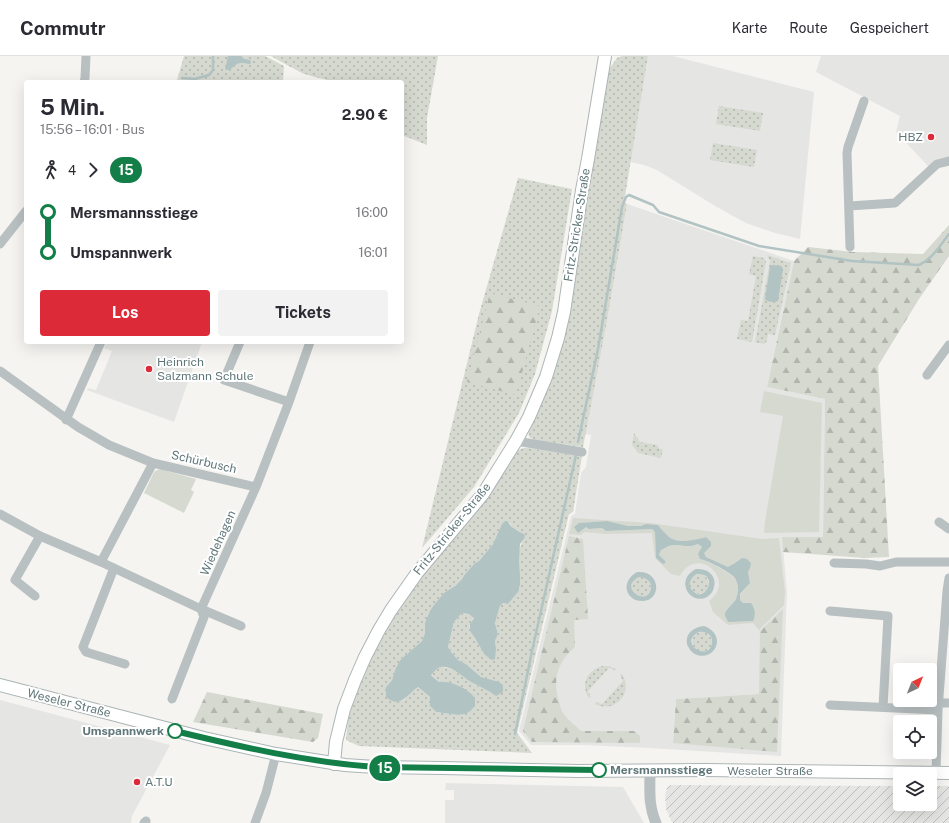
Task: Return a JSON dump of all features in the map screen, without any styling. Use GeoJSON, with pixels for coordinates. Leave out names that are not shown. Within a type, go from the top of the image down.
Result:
{"type":"FeatureCollection","features":[{"type":"Feature","properties":{"kind":"main road","name":"Fritz-Stricker-Straße"},"geometry":{"type":"LineString","coordinates":[[334,764],[336,742],[344,709],[365,657],[379,630],[416,573],[483,494],[529,417],[546,377],[564,312],[582,190],[605,56]]}},
{"type":"Feature","properties":{"kind":"main road","name":"Weseler Straße"},"geometry":{"type":"LineString","coordinates":[[0,685],[204,738],[276,754],[334,764],[375,767],[578,770],[893,772]]}},
{"type":"Feature","properties":{"kind":"main road","name":"Weseler Straße"},"geometry":{"type":"LineString","coordinates":[[937,772],[949,773]]}},
{"type":"Feature","properties":{"kind":"street"},"geometry":{"type":"LineString","coordinates":[[84,80],[86,56]]}},
{"type":"Feature","properties":{"kind":"street"},"geometry":{"type":"LineString","coordinates":[[850,247],[846,153],[864,101]]}},
{"type":"Feature","properties":{"kind":"street"},"geometry":{"type":"LineString","coordinates":[[849,206],[895,202],[937,164],[949,161]]}},
{"type":"Feature","properties":{"kind":"street"},"geometry":{"type":"LineString","coordinates":[[0,244],[24,214]]}},
{"type":"Feature","properties":{"kind":"street"},"geometry":{"type":"LineString","coordinates":[[66,420],[100,344]]}},
{"type":"Feature","properties":{"kind":"street"},"geometry":{"type":"LineString","coordinates":[[239,344],[224,380],[289,402]]}},
{"type":"Feature","properties":{"kind":"street"},"geometry":{"type":"LineString","coordinates":[[256,487],[289,402],[309,344]]}},
{"type":"Feature","properties":{"kind":"street"},"geometry":{"type":"LineString","coordinates":[[927,375],[949,345]]}},
{"type":"Feature","properties":{"kind":"street","name":"Schürbusch"},"geometry":{"type":"LineString","coordinates":[[0,371],[66,420],[109,445],[153,463],[256,487]]}},
{"type":"Feature","properties":{"kind":"street"},"geometry":{"type":"LineString","coordinates":[[516,441],[582,452]]}},
{"type":"Feature","properties":{"kind":"street"},"geometry":{"type":"LineString","coordinates":[[101,562],[153,463]]}},
{"type":"Feature","properties":{"kind":"street","name":"Wiedehagen"},"geometry":{"type":"LineString","coordinates":[[172,699],[204,617],[201,609],[256,487]]}},
{"type":"Feature","properties":{"kind":"street"},"geometry":{"type":"LineString","coordinates":[[0,514],[40,536],[241,626]]}},
{"type":"Feature","properties":{"kind":"street"},"geometry":{"type":"LineString","coordinates":[[939,522],[949,529]]}},
{"type":"Feature","properties":{"kind":"street"},"geometry":{"type":"LineString","coordinates":[[35,596],[15,580],[40,536]]}},
{"type":"Feature","properties":{"kind":"street"},"geometry":{"type":"LineString","coordinates":[[834,563],[880,566],[896,562],[949,562]]}},
{"type":"Feature","properties":{"kind":"street"},"geometry":{"type":"LineString","coordinates":[[114,568],[82,647],[86,652],[125,664]]}},
{"type":"Feature","properties":{"kind":"street"},"geometry":{"type":"LineString","coordinates":[[936,767],[939,706],[949,578]]}},
{"type":"Feature","properties":{"kind":"street"},"geometry":{"type":"LineString","coordinates":[[830,611],[888,616],[883,707]]}},
{"type":"Feature","properties":{"kind":"street"},"geometry":{"type":"LineString","coordinates":[[830,705],[883,707],[939,706],[949,703]]}},
{"type":"Feature","properties":{"kind":"street"},"geometry":{"type":"LineString","coordinates":[[255,823],[266,793],[276,754]]}},
{"type":"Feature","properties":{"kind":"street"},"geometry":{"type":"LineString","coordinates":[[650,770],[650,805],[656,823]]}},
{"type":"Feature","properties":{"kind":"shaded area"},"geometry":{"type":"Polygon","coordinates":[[[228,56],[241,56],[244,59],[250,60],[251,62],[250,64],[239,63],[230,70],[227,70],[225,69],[228,56]]]}},
{"type":"Feature","properties":{"kind":"shaded area"},"geometry":{"type":"Polygon","coordinates":[[[648,56],[673,56],[814,92],[800,239],[775,233],[746,223],[715,206],[657,170],[630,162],[648,56]]]}},
{"type":"Feature","properties":{"kind":"shaded area"},"geometry":{"type":"Polygon","coordinates":[[[821,56],[949,56],[949,158],[929,167],[896,132],[900,116],[816,72],[821,56]]]}},
{"type":"Feature","properties":{"kind":"shaded area"},"geometry":{"type":"Polygon","coordinates":[[[627,204],[794,261],[767,387],[825,399],[823,537],[782,537],[787,592],[781,756],[584,745],[531,745],[519,731],[571,516],[575,514],[581,473],[586,467],[591,435],[585,434],[607,321],[627,204]],[[759,694],[676,699],[673,743],[759,694]]]}},
{"type":"Feature","properties":{"kind":"shaded area"},"geometry":{"type":"Polygon","coordinates":[[[772,265],[781,266],[783,269],[778,301],[773,302],[765,299],[770,267],[772,265]]]}},
{"type":"Feature","properties":{"kind":"shaded area","name":"Heinrich Salzmann Schule"},"geometry":{"type":"Polygon","coordinates":[[[106,344],[201,344],[174,422],[87,390],[88,388],[96,390],[112,351],[104,348],[106,344]]]}},
{"type":"Feature","properties":{"kind":"shaded area"},"geometry":{"type":"Polygon","coordinates":[[[505,521],[525,535],[520,544],[520,585],[518,592],[508,604],[503,603],[500,606],[495,623],[498,634],[495,641],[495,659],[492,660],[484,654],[470,631],[470,624],[474,618],[469,614],[462,613],[454,622],[448,647],[458,660],[466,664],[481,677],[499,682],[503,685],[503,692],[496,696],[469,681],[452,669],[441,667],[431,675],[439,682],[448,682],[459,686],[469,692],[475,699],[475,706],[466,714],[458,715],[436,712],[430,706],[430,697],[418,687],[403,700],[395,702],[386,697],[386,687],[392,680],[401,659],[422,641],[425,633],[425,623],[434,605],[445,592],[455,586],[475,563],[479,561],[493,544],[502,524],[505,521]]]}},
{"type":"Feature","properties":{"kind":"shaded area"},"geometry":{"type":"Polygon","coordinates":[[[607,521],[628,526],[641,526],[646,524],[658,525],[672,539],[682,541],[706,537],[711,542],[711,546],[704,553],[706,557],[728,567],[742,558],[747,559],[751,563],[748,572],[750,583],[740,594],[740,600],[743,603],[751,603],[755,614],[753,621],[728,622],[725,614],[736,599],[738,593],[737,582],[734,577],[727,572],[700,559],[698,554],[702,547],[698,544],[689,546],[672,545],[661,550],[659,555],[666,562],[663,564],[656,558],[655,532],[652,529],[606,531],[602,528],[589,529],[586,527],[578,533],[574,527],[579,523],[607,521]]]}},
{"type":"Feature","properties":{"kind":"shaded area"},"geometry":{"type":"Polygon","coordinates":[[[696,569],[700,569],[707,571],[713,576],[715,583],[714,587],[707,597],[701,599],[690,595],[685,585],[689,574],[696,569]],[[697,574],[690,581],[692,590],[697,594],[705,592],[708,588],[708,578],[704,575],[697,574]]]}},
{"type":"Feature","properties":{"kind":"shaded area"},"geometry":{"type":"Polygon","coordinates":[[[637,572],[645,573],[651,576],[654,580],[656,591],[649,599],[643,601],[636,600],[628,594],[627,583],[637,572]],[[641,577],[633,581],[631,586],[632,591],[640,596],[645,596],[649,594],[651,586],[648,580],[641,577]]]}},
{"type":"Feature","properties":{"kind":"shaded area"},"geometry":{"type":"Polygon","coordinates":[[[704,626],[711,630],[717,640],[714,651],[704,656],[694,653],[687,644],[687,637],[691,631],[704,626]],[[699,632],[693,636],[691,641],[696,649],[706,651],[710,649],[712,640],[708,634],[699,632]]]}},
{"type":"Feature","properties":{"kind":"shaded area"},"geometry":{"type":"Polygon","coordinates":[[[0,700],[170,745],[132,816],[131,823],[0,823],[0,700]]]}},
{"type":"Feature","properties":{"kind":"shaded area"},"geometry":{"type":"Polygon","coordinates":[[[446,783],[623,787],[644,823],[445,823],[445,800],[454,800],[454,790],[445,790],[446,783]]]}},
{"type":"Feature","properties":{"kind":"shaded area"},"geometry":{"type":"Polygon","coordinates":[[[669,786],[893,786],[893,811],[937,811],[937,786],[949,786],[949,823],[672,823],[666,809],[665,795],[669,786]]]}},
{"type":"Feature","properties":{"kind":"green space"},"geometry":{"type":"Polygon","coordinates":[[[184,56],[265,56],[284,66],[283,80],[177,80],[184,56]]]}},
{"type":"Feature","properties":{"kind":"green space"},"geometry":{"type":"Polygon","coordinates":[[[271,56],[438,56],[427,118],[427,145],[404,136],[404,80],[326,80],[304,74],[271,56]]]}},
{"type":"Feature","properties":{"kind":"green space"},"geometry":{"type":"Polygon","coordinates":[[[622,56],[648,56],[624,202],[627,204],[583,447],[535,440],[529,437],[528,427],[551,378],[607,72],[617,58],[622,56]]]}},
{"type":"Feature","properties":{"kind":"green space"},"geometry":{"type":"Polygon","coordinates":[[[719,106],[763,113],[760,131],[716,124],[719,106]]]}},
{"type":"Feature","properties":{"kind":"green space"},"geometry":{"type":"Polygon","coordinates":[[[713,143],[757,150],[754,167],[710,160],[713,143]]]}},
{"type":"Feature","properties":{"kind":"green space"},"geometry":{"type":"Polygon","coordinates":[[[518,178],[572,189],[552,311],[535,374],[519,413],[474,487],[422,548],[479,314],[518,178]]]}},
{"type":"Feature","properties":{"kind":"green space"},"geometry":{"type":"Polygon","coordinates":[[[949,225],[949,256],[919,299],[878,366],[889,557],[865,558],[783,552],[782,537],[823,537],[825,399],[767,387],[794,261],[808,247],[853,252],[923,254],[949,225]]]}},
{"type":"Feature","properties":{"kind":"green space"},"geometry":{"type":"Polygon","coordinates":[[[767,255],[791,263],[775,335],[768,334],[767,341],[764,344],[755,342],[770,261],[767,255]]]}},
{"type":"Feature","properties":{"kind":"green space"},"geometry":{"type":"Polygon","coordinates":[[[753,256],[764,258],[766,262],[752,342],[737,339],[741,320],[748,321],[756,276],[749,274],[753,256]]]}},
{"type":"Feature","properties":{"kind":"green space"},"geometry":{"type":"Polygon","coordinates":[[[490,293],[540,306],[516,395],[467,382],[490,293]]]}},
{"type":"Feature","properties":{"kind":"green space"},"geometry":{"type":"Polygon","coordinates":[[[764,391],[822,403],[819,532],[764,533],[783,416],[760,412],[764,391]]]}},
{"type":"Feature","properties":{"kind":"green space"},"geometry":{"type":"Polygon","coordinates":[[[634,433],[640,442],[657,445],[660,449],[663,449],[661,458],[638,453],[632,445],[634,433]]]}},
{"type":"Feature","properties":{"kind":"green space"},"geometry":{"type":"Polygon","coordinates":[[[523,448],[529,448],[582,456],[573,512],[569,514],[517,733],[532,753],[359,746],[346,740],[348,720],[358,687],[372,653],[399,605],[517,451],[523,448]],[[510,523],[502,525],[493,544],[479,561],[475,563],[455,586],[445,592],[425,623],[425,633],[422,641],[401,659],[392,680],[386,687],[402,701],[418,687],[430,697],[430,706],[436,712],[458,715],[466,714],[450,683],[443,681],[439,682],[431,674],[441,667],[449,668],[496,696],[481,677],[466,664],[458,660],[448,647],[454,622],[462,613],[469,614],[474,617],[470,624],[470,628],[484,654],[496,648],[495,641],[498,634],[495,623],[500,606],[503,603],[508,604],[518,591],[520,585],[519,555],[524,539],[521,532],[512,527],[510,523]]]}},
{"type":"Feature","properties":{"kind":"green space"},"geometry":{"type":"Polygon","coordinates":[[[160,469],[196,479],[191,490],[194,492],[184,513],[144,493],[155,471],[160,469]]]}},
{"type":"Feature","properties":{"kind":"green space"},"geometry":{"type":"Polygon","coordinates":[[[573,518],[650,523],[762,539],[779,538],[785,592],[784,605],[759,630],[753,623],[728,625],[713,612],[709,601],[717,593],[719,584],[717,575],[712,569],[704,564],[696,563],[687,567],[680,576],[671,574],[655,558],[652,533],[605,534],[585,532],[580,535],[569,534],[573,518]],[[607,521],[580,523],[589,529],[602,528],[606,531],[652,529],[655,532],[656,558],[661,550],[674,545],[689,546],[698,544],[702,547],[700,559],[713,564],[728,573],[734,578],[738,585],[736,599],[725,611],[751,603],[743,604],[740,600],[740,595],[750,583],[748,572],[750,568],[742,558],[728,567],[706,557],[704,553],[706,537],[682,541],[669,537],[658,525],[646,524],[641,526],[628,526],[607,521]]]}},
{"type":"Feature","properties":{"kind":"green space"},"geometry":{"type":"Polygon","coordinates":[[[569,536],[583,539],[588,619],[574,620],[575,647],[564,658],[558,671],[556,686],[561,709],[567,718],[581,731],[634,731],[640,736],[640,743],[532,742],[523,731],[569,536]]]}},
{"type":"Feature","properties":{"kind":"green space"},"geometry":{"type":"Polygon","coordinates":[[[699,574],[706,577],[709,584],[706,591],[699,594],[692,591],[689,584],[692,577],[699,574]]]}},
{"type":"Feature","properties":{"kind":"green space"},"geometry":{"type":"Polygon","coordinates":[[[641,577],[648,580],[651,587],[648,594],[641,597],[634,594],[631,587],[634,580],[641,577]]]}},
{"type":"Feature","properties":{"kind":"green space"},"geometry":{"type":"Polygon","coordinates":[[[783,609],[777,752],[673,743],[676,699],[759,694],[760,631],[783,609]]]}},
{"type":"Feature","properties":{"kind":"green space"},"geometry":{"type":"Polygon","coordinates":[[[702,632],[709,635],[712,642],[709,649],[702,652],[695,649],[692,642],[695,635],[702,632]]]}},
{"type":"Feature","properties":{"kind":"green space"},"geometry":{"type":"Polygon","coordinates":[[[602,666],[608,666],[616,669],[609,668],[588,691],[591,697],[589,698],[585,688],[586,679],[592,671],[602,666]]]}},
{"type":"Feature","properties":{"kind":"green space"},"geometry":{"type":"Polygon","coordinates":[[[622,674],[626,688],[620,700],[609,706],[595,704],[596,702],[602,704],[623,681],[620,675],[622,674]]]}},
{"type":"Feature","properties":{"kind":"green space"},"geometry":{"type":"Polygon","coordinates":[[[207,692],[323,714],[318,738],[313,742],[193,722],[207,692]]]}},
{"type":"Feature","properties":{"kind":"waterway"},"geometry":{"type":"LineString","coordinates":[[182,78],[195,79],[209,75],[213,70],[213,56]]}},
{"type":"Feature","properties":{"kind":"waterway"},"geometry":{"type":"LineString","coordinates":[[578,442],[598,349],[622,207],[626,197],[629,195],[653,205],[659,212],[759,246],[852,261],[919,265],[932,256],[949,234]]}},
{"type":"Feature","properties":{"kind":"waterway"},"geometry":{"type":"LineString","coordinates":[[515,734],[576,455]]}},
{"type":"Feature","properties":{"kind":"bus line","name":"15"},"geometry":{"type":"LineString","coordinates":[[175,731],[276,754],[345,765],[407,768],[599,770]]}},
{"type":"Feature","properties":{"kind":"place","name":"HBZ"},"geometry":{"type":"Point","coordinates":[931,137]}},
{"type":"Feature","properties":{"kind":"place","name":"Heinrich Salzmann Schule"},"geometry":{"type":"Point","coordinates":[149,369]}},
{"type":"Feature","properties":{"kind":"place","name":"Umspannwerk"},"geometry":{"type":"Point","coordinates":[175,731]}},
{"type":"Feature","properties":{"kind":"place","name":"Mersmannsstiege"},"geometry":{"type":"Point","coordinates":[599,770]}},
{"type":"Feature","properties":{"kind":"place","name":"A.T.U"},"geometry":{"type":"Point","coordinates":[137,782]}}]}
